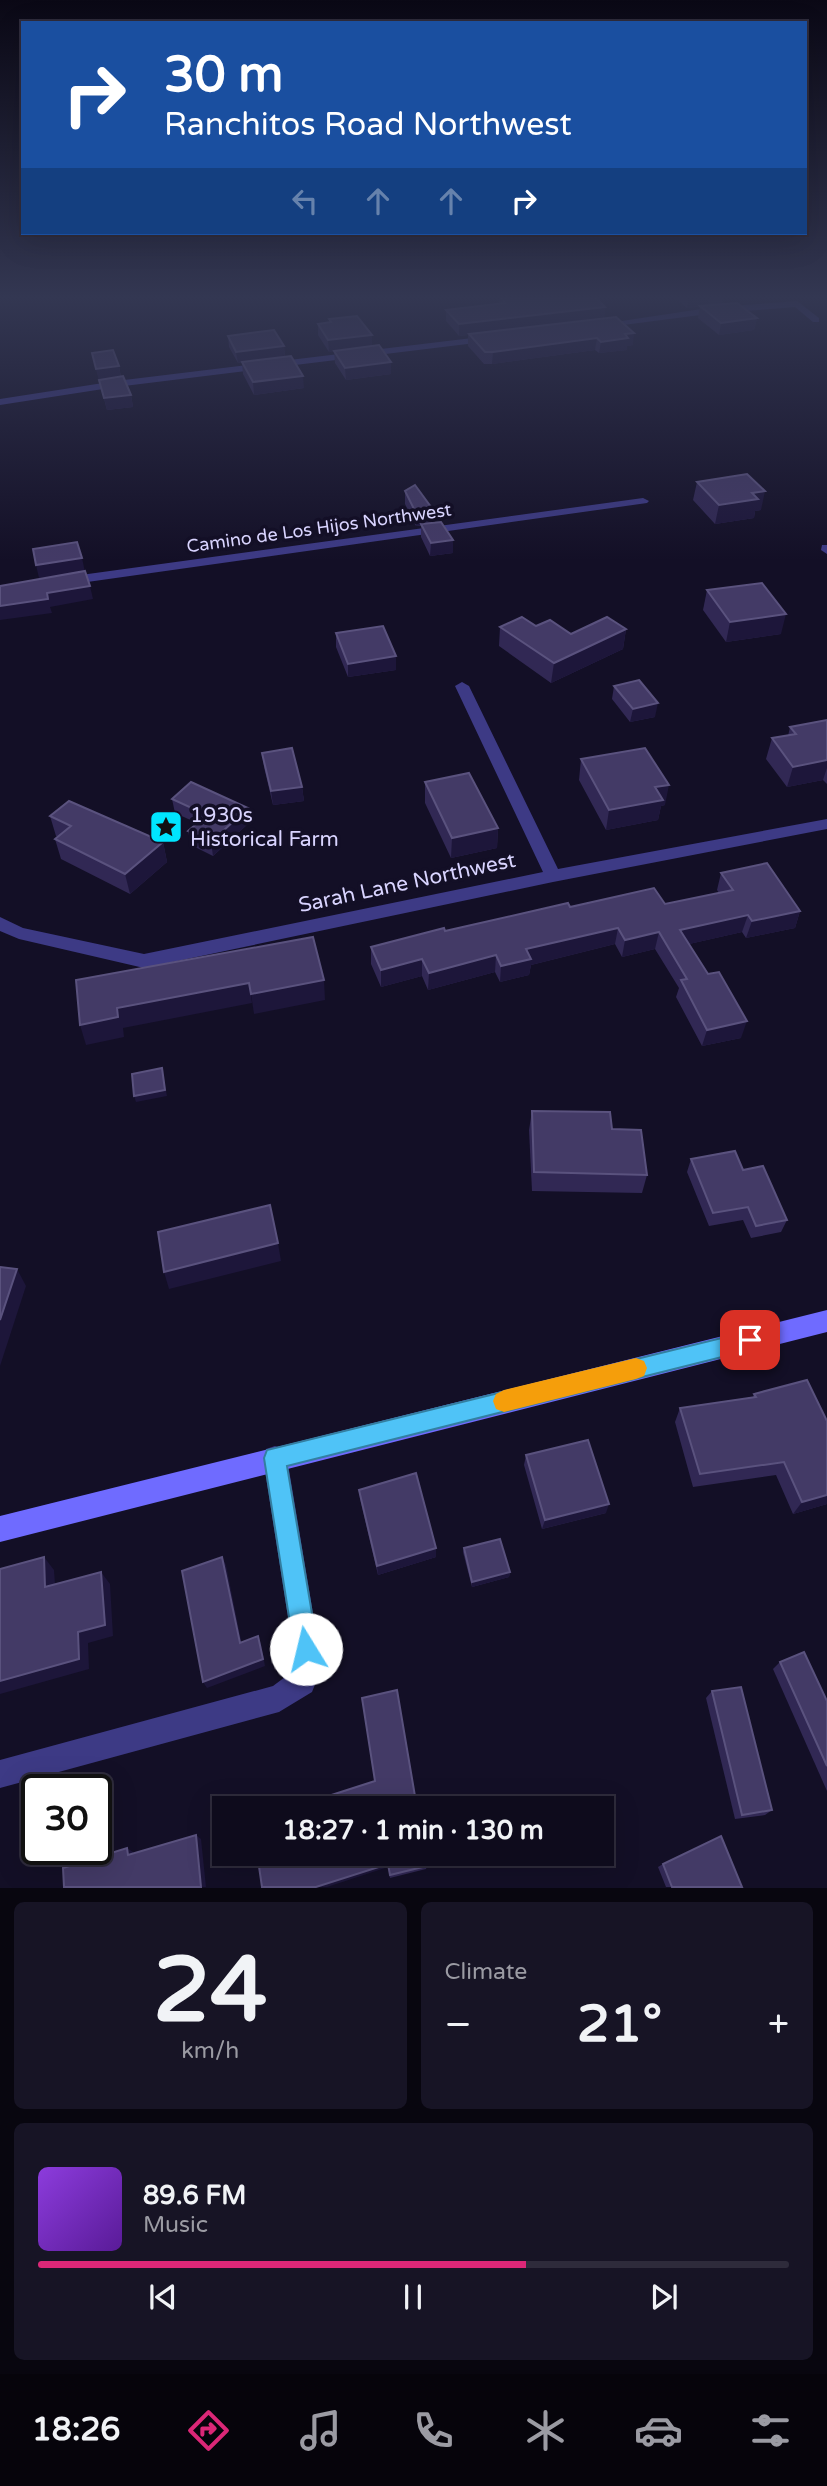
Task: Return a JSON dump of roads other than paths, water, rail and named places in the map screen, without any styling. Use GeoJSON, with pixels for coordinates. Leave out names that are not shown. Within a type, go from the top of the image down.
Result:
{"type":"FeatureCollection","features":[{"type":"Feature","properties":{"kind":"street"},"geometry":{"type":"LineString","coordinates":[[0,402],[115,384]]}},
{"type":"Feature","properties":{"kind":"street","name":"Camino de Los Hijos Northwest"},"geometry":{"type":"LineString","coordinates":[[54,582],[643,502]]}},
{"type":"Feature","properties":{"kind":"street"},"geometry":{"type":"LineString","coordinates":[[462,686],[553,876]]}},
{"type":"Feature","properties":{"kind":"street","name":"Sarah Lane Northwest"},"geometry":{"type":"LineString","coordinates":[[0,923],[19,933],[144,961],[553,876],[827,824]]}},
{"type":"Feature","properties":{"kind":"street"},"geometry":{"type":"LineString","coordinates":[[0,1529],[827,1321]]}},
{"type":"Feature","properties":{"kind":"street"},"geometry":{"type":"LineString","coordinates":[[0,1774],[279,1698],[302,1682],[306,1649],[275,1458]]}},
{"type":"Feature","properties":{"kind":"place","name":"1930s Historical Farm"},"geometry":{"type":"Point","coordinates":[166,827]}}]}
